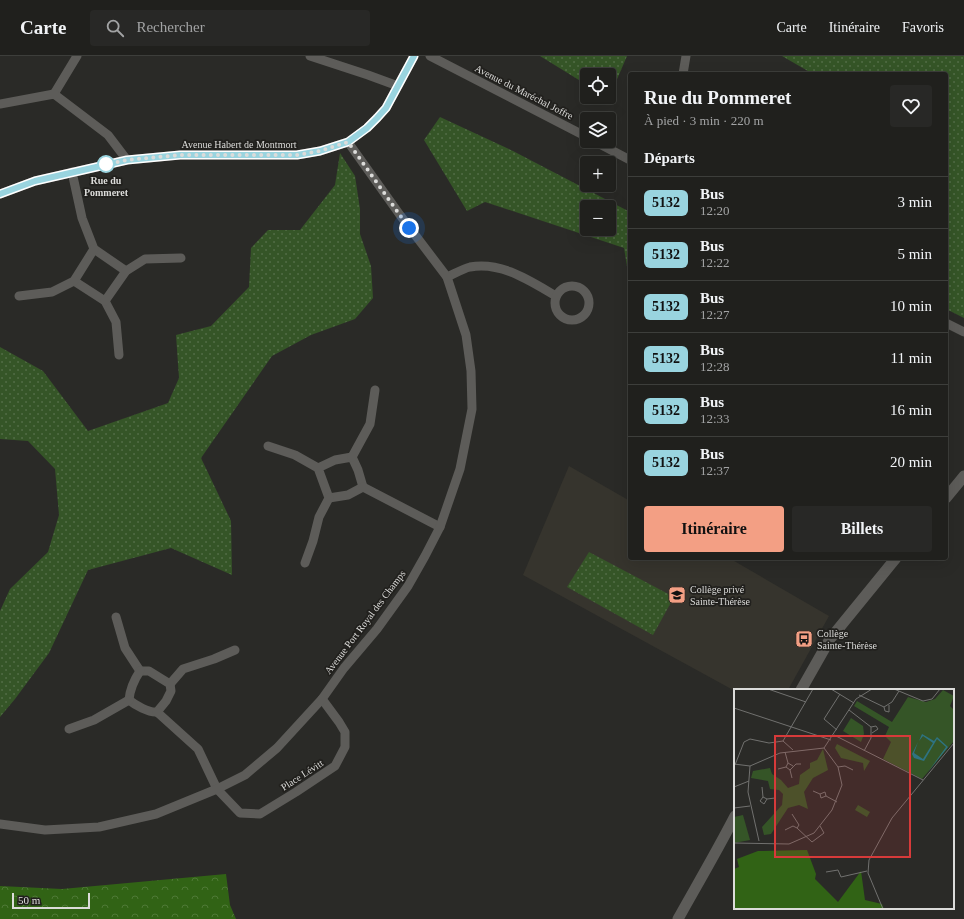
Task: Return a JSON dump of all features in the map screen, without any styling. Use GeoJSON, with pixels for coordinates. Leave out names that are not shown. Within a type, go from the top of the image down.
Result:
{"type":"FeatureCollection","features":[{"type":"Feature","properties":{"kind":"street"},"geometry":{"type":"LineString","coordinates":[[54,94],[77,56]]}},
{"type":"Feature","properties":{"kind":"street"},"geometry":{"type":"LineString","coordinates":[[310,56],[398,86]]}},
{"type":"Feature","properties":{"kind":"street","name":"Avenue Habert de Montmort"},"geometry":{"type":"LineString","coordinates":[[0,194],[35,181],[127,160],[180,155],[297,155],[320,151],[348,142],[367,128],[386,108],[414,56]]}},
{"type":"Feature","properties":{"kind":"street","name":"Avenue du Maréchal Joffre"},"geometry":{"type":"LineString","coordinates":[[430,56],[580,133]]}},
{"type":"Feature","properties":{"kind":"street"},"geometry":{"type":"LineString","coordinates":[[683,72],[686,56]]}},
{"type":"Feature","properties":{"kind":"street"},"geometry":{"type":"LineString","coordinates":[[0,104],[54,94],[108,135],[127,160]]}},
{"type":"Feature","properties":{"kind":"street","name":"Avenue Port Royal des Champs"},"geometry":{"type":"LineString","coordinates":[[0,824],[46,830],[99,827],[156,814],[217,789],[245,775],[277,748],[322,699],[344,668],[377,629],[408,586],[440,527],[460,469],[472,409],[471,370],[466,336],[447,276],[400,216],[348,142]]}},
{"type":"Feature","properties":{"kind":"street"},"geometry":{"type":"LineString","coordinates":[[607,148],[628,159]]}},
{"type":"Feature","properties":{"kind":"street"},"geometry":{"type":"LineString","coordinates":[[72,172],[82,218],[94,249],[126,271]]}},
{"type":"Feature","properties":{"kind":"street"},"geometry":{"type":"LineString","coordinates":[[19,296],[52,292],[74,281],[94,249]]}},
{"type":"Feature","properties":{"kind":"street"},"geometry":{"type":"LineString","coordinates":[[105,301],[126,271],[145,259],[181,258]]}},
{"type":"Feature","properties":{"kind":"street"},"geometry":{"type":"LineString","coordinates":[[447,276],[469,267],[486,266],[500,268],[529,280],[556,296]]}},
{"type":"Feature","properties":{"kind":"street"},"geometry":{"type":"LineString","coordinates":[[74,281],[105,301],[116,322],[119,355]]}},
{"type":"Feature","properties":{"kind":"street"},"geometry":{"type":"LineString","coordinates":[[948,324],[964,332]]}},
{"type":"Feature","properties":{"kind":"street"},"geometry":{"type":"LineString","coordinates":[[352,457],[370,424],[375,390]]}},
{"type":"Feature","properties":{"kind":"street"},"geometry":{"type":"LineString","coordinates":[[268,446],[295,455],[318,468],[329,498],[319,517],[313,541],[305,562]]}},
{"type":"Feature","properties":{"kind":"street"},"geometry":{"type":"LineString","coordinates":[[352,457],[363,487],[440,527]]}},
{"type":"Feature","properties":{"kind":"street"},"geometry":{"type":"LineString","coordinates":[[318,468],[335,460],[352,457]]}},
{"type":"Feature","properties":{"kind":"street"},"geometry":{"type":"LineString","coordinates":[[948,496],[964,476]]}},
{"type":"Feature","properties":{"kind":"street"},"geometry":{"type":"LineString","coordinates":[[329,498],[348,494],[363,487]]}},
{"type":"Feature","properties":{"kind":"street"},"geometry":{"type":"LineString","coordinates":[[802,689],[830,639],[894,560]]}},
{"type":"Feature","properties":{"kind":"street"},"geometry":{"type":"LineString","coordinates":[[116,617],[125,648],[140,671]]}},
{"type":"Feature","properties":{"kind":"street"},"geometry":{"type":"LineString","coordinates":[[170,684],[183,670],[235,650]]}},
{"type":"Feature","properties":{"kind":"street"},"geometry":{"type":"LineString","coordinates":[[129,700],[133,704],[152,713],[157,712],[166,701],[171,691],[170,684],[149,670],[140,671]]}},
{"type":"Feature","properties":{"kind":"street"},"geometry":{"type":"LineString","coordinates":[[129,700],[130,690],[140,671]]}},
{"type":"Feature","properties":{"kind":"street","name":"Place Lévitt"},"geometry":{"type":"LineString","coordinates":[[157,712],[198,749],[217,789],[240,813],[260,814],[335,766],[345,747],[345,732],[322,699]]}},
{"type":"Feature","properties":{"kind":"street"},"geometry":{"type":"LineString","coordinates":[[69,729],[94,720],[129,700]]}},
{"type":"Feature","properties":{"kind":"street"},"geometry":{"type":"LineString","coordinates":[[678,919],[734,818]]}},
{"type":"Feature","properties":{"kind":"shaded area","name":"Collège privé Sainte-Thérèse"},"geometry":{"type":"Polygon","coordinates":[[[569,466],[628,500],[628,560],[732,560],[829,616],[789,689],[734,689],[734,690],[523,575],[569,466]]]}},
{"type":"Feature","properties":{"kind":"green space"},"geometry":{"type":"Polygon","coordinates":[[[540,56],[627,56],[616,82],[616,68],[580,68],[580,81],[540,56]]]}},
{"type":"Feature","properties":{"kind":"green space"},"geometry":{"type":"Polygon","coordinates":[[[782,56],[964,56],[964,318],[948,310],[948,72],[810,72],[782,56]]]}},
{"type":"Feature","properties":{"kind":"green space"},"geometry":{"type":"Polygon","coordinates":[[[440,117],[513,151],[580,186],[580,192],[592,192],[607,200],[580,200],[580,233],[485,202],[467,211],[424,140],[440,117]]]}},
{"type":"Feature","properties":{"kind":"green space"},"geometry":{"type":"Polygon","coordinates":[[[340,153],[355,176],[360,209],[360,234],[371,266],[373,298],[355,319],[311,335],[272,356],[201,458],[231,521],[232,575],[171,548],[88,570],[49,653],[0,717],[0,611],[10,589],[48,552],[59,515],[55,469],[28,441],[0,439],[0,347],[43,371],[88,431],[168,403],[179,378],[176,335],[211,326],[249,287],[251,248],[268,230],[300,230],[335,185],[340,153]]]}},
{"type":"Feature","properties":{"kind":"green space"},"geometry":{"type":"Polygon","coordinates":[[[616,205],[628,211],[628,273],[624,248],[588,236],[616,236],[616,205]]]}},
{"type":"Feature","properties":{"kind":"green space"},"geometry":{"type":"Polygon","coordinates":[[[589,552],[674,597],[653,635],[567,587],[589,552]]]}},
{"type":"Feature","properties":{"kind":"green space"},"geometry":{"type":"Polygon","coordinates":[[[226,874],[230,905],[236,919],[0,919],[0,886],[62,889],[226,874]]]}},
{"type":"Feature","properties":{"kind":"bus line","name":"5132"},"geometry":{"type":"LineString","coordinates":[[0,194],[35,181],[138,158],[180,155],[297,155],[320,151],[348,142],[367,128],[386,108],[414,56]]}},
{"type":"Feature","properties":{"kind":"place","name":"Rue du Pommeret"},"geometry":{"type":"Point","coordinates":[106,164]}},
{"type":"Feature","properties":{"kind":"place","name":"Collège privé Sainte-Thérèse"},"geometry":{"type":"Point","coordinates":[677,595]}},
{"type":"Feature","properties":{"kind":"place","name":"Collège Sainte-Thérèse"},"geometry":{"type":"Point","coordinates":[804,639]}},
{"type":"Feature","properties":{"kind":"route"},"geometry":{"type":"LineString","coordinates":[[106,164],[105,165],[138,158],[180,155],[297,155],[320,151],[348,142],[409,228]]}}]}
